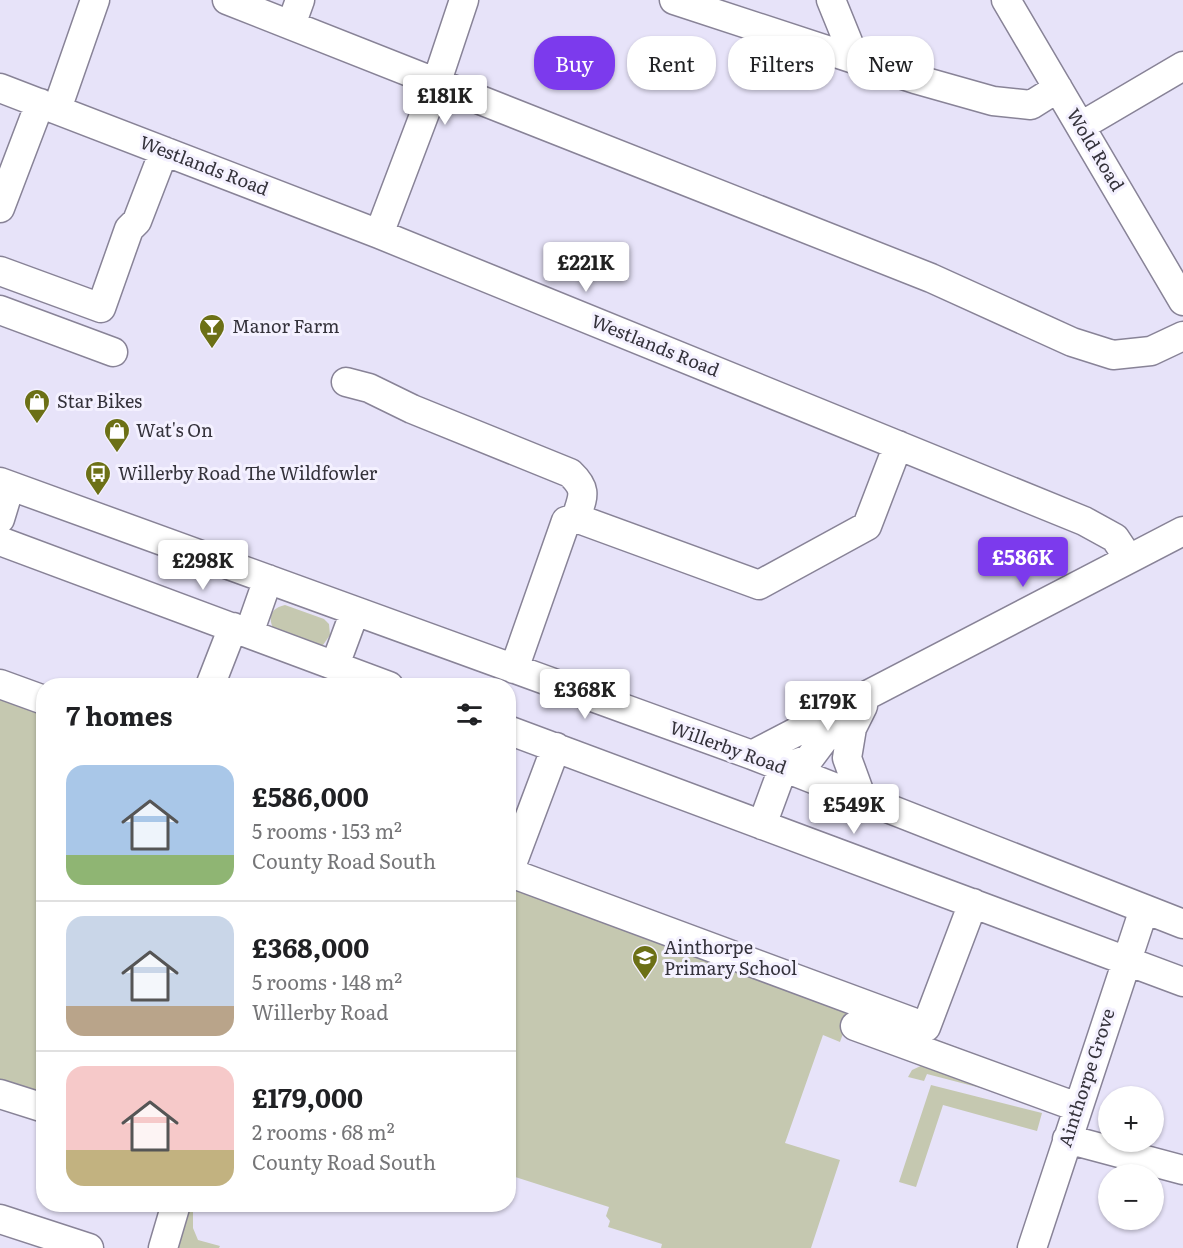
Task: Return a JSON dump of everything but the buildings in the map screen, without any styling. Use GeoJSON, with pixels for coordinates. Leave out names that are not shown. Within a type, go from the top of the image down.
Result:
{"type":"FeatureCollection","features":[{"type":"Feature","properties":{"kind":"street"},"geometry":{"type":"LineString","coordinates":[[0,208],[95,0]]}},
{"type":"Feature","properties":{"kind":"street"},"geometry":{"type":"LineString","coordinates":[[228,0],[295,13],[436,81],[752,209],[931,278],[1072,342],[1113,355],[1151,351],[1183,336]]}},
{"type":"Feature","properties":{"kind":"street"},"geometry":{"type":"LineString","coordinates":[[674,0],[847,56]]}},
{"type":"Feature","properties":{"kind":"street"},"geometry":{"type":"LineString","coordinates":[[831,0],[847,39]]}},
{"type":"Feature","properties":{"kind":"street","name":"Wold Road"},"geometry":{"type":"LineString","coordinates":[[1006,0],[1183,301]]}},
{"type":"Feature","properties":{"kind":"street"},"geometry":{"type":"LineString","coordinates":[[379,234],[436,81],[458,2]]}},
{"type":"Feature","properties":{"kind":"street"},"geometry":{"type":"LineString","coordinates":[[1081,126],[1183,66]]}},
{"type":"Feature","properties":{"kind":"street"},"geometry":{"type":"LineString","coordinates":[[934,83],[993,101],[1031,105],[1058,88]]}},
{"type":"Feature","properties":{"kind":"street","name":"Westlands Road"},"geometry":{"type":"LineString","coordinates":[[0,88],[379,234],[1084,521],[1114,537],[1129,559]]}},
{"type":"Feature","properties":{"kind":"street"},"geometry":{"type":"LineString","coordinates":[[0,271],[101,308],[129,230],[137,222],[164,151]]}},
{"type":"Feature","properties":{"kind":"street"},"geometry":{"type":"LineString","coordinates":[[0,310],[113,352]]}},
{"type":"Feature","properties":{"kind":"street"},"geometry":{"type":"LineString","coordinates":[[346,382],[369,388],[412,409],[570,473],[582,484],[583,495],[576,518]]}},
{"type":"Feature","properties":{"kind":"street"},"geometry":{"type":"LineString","coordinates":[[514,669],[566,521],[576,518],[759,585],[867,526],[898,445]]}},
{"type":"Feature","properties":{"kind":"street"},"geometry":{"type":"LineString","coordinates":[[0,519],[5,484]]}},
{"type":"Feature","properties":{"kind":"street","name":"Willerby Road"},"geometry":{"type":"LineString","coordinates":[[5,484],[752,755],[1183,924]]}},
{"type":"Feature","properties":{"kind":"street"},"geometry":{"type":"LineString","coordinates":[[752,755],[1183,531]]}},
{"type":"Feature","properties":{"kind":"street"},"geometry":{"type":"LineString","coordinates":[[0,541],[368,678]]}},
{"type":"Feature","properties":{"kind":"street"},"geometry":{"type":"LineString","coordinates":[[214,678],[268,579]]}},
{"type":"Feature","properties":{"kind":"street"},"geometry":{"type":"LineString","coordinates":[[335,665],[355,611]]}},
{"type":"Feature","properties":{"kind":"street"},"geometry":{"type":"LineString","coordinates":[[0,684],[36,697]]}},
{"type":"Feature","properties":{"kind":"street"},"geometry":{"type":"LineString","coordinates":[[762,825],[783,768],[808,759],[830,731],[885,687]]}},
{"type":"Feature","properties":{"kind":"street"},"geometry":{"type":"LineString","coordinates":[[861,708],[852,728],[847,758],[862,799]]}},
{"type":"Feature","properties":{"kind":"street"},"geometry":{"type":"LineString","coordinates":[[516,733],[1183,982]]}},
{"type":"Feature","properties":{"kind":"street"},"geometry":{"type":"LineString","coordinates":[[516,853],[556,747]]}},
{"type":"Feature","properties":{"kind":"street"},"geometry":{"type":"LineString","coordinates":[[516,875],[926,1028],[973,903]]}},
{"type":"Feature","properties":{"kind":"street","name":"Ainthorpe Grove"},"geometry":{"type":"LineString","coordinates":[[1032,1248],[1144,909]]}},
{"type":"Feature","properties":{"kind":"street"},"geometry":{"type":"LineString","coordinates":[[855,1026],[1077,1107]]}},
{"type":"Feature","properties":{"kind":"street"},"geometry":{"type":"LineString","coordinates":[[0,1094],[36,1105]]}},
{"type":"Feature","properties":{"kind":"street"},"geometry":{"type":"LineString","coordinates":[[1067,1139],[1183,1170]]}},
{"type":"Feature","properties":{"kind":"street"},"geometry":{"type":"LineString","coordinates":[[163,1248],[174,1212]]}},
{"type":"Feature","properties":{"kind":"street"},"geometry":{"type":"LineString","coordinates":[[0,1219],[89,1248]]}},
{"type":"Feature","properties":{"kind":"green space"},"geometry":{"type":"Polygon","coordinates":[[[285,605],[324,619],[329,624],[330,635],[323,645],[315,645],[274,630],[271,621],[272,614],[276,608],[285,605]]]}},
{"type":"Feature","properties":{"kind":"green space"},"geometry":{"type":"Polygon","coordinates":[[[0,691],[36,704],[36,1100],[0,1088],[0,691]]]}},
{"type":"Feature","properties":{"kind":"green space","name":"Ainthorpe Primary School"},"geometry":{"type":"Polygon","coordinates":[[[516,883],[1053,1083],[1051,1089],[850,1014],[840,1042],[823,1035],[785,1143],[840,1160],[811,1248],[661,1248],[662,1244],[608,1227],[610,1221],[606,1216],[609,1207],[516,1177],[516,883]]]}},
{"type":"Feature","properties":{"kind":"green space"},"geometry":{"type":"Polygon","coordinates":[[[925,1064],[1031,1101],[927,1074],[924,1081],[908,1077],[912,1070],[925,1064]]]}},
{"type":"Feature","properties":{"kind":"green space"},"geometry":{"type":"Polygon","coordinates":[[[931,1085],[1042,1113],[1037,1131],[943,1105],[916,1187],[899,1182],[931,1085]]]}},
{"type":"Feature","properties":{"kind":"green space"},"geometry":{"type":"Polygon","coordinates":[[[181,1212],[193,1212],[193,1228],[198,1240],[220,1246],[219,1248],[170,1248],[181,1212]]]}},
{"type":"Feature","properties":{"kind":"place","name":"Manor Farm"},"geometry":{"type":"Point","coordinates":[212,350]}},
{"type":"Feature","properties":{"kind":"place","name":"Star Bikes"},"geometry":{"type":"Point","coordinates":[37,425]}},
{"type":"Feature","properties":{"kind":"place","name":"Wat's On"},"geometry":{"type":"Point","coordinates":[117,454]}},
{"type":"Feature","properties":{"kind":"place","name":"Willerby Road The Wildfowler"},"geometry":{"type":"Point","coordinates":[98,497]}},
{"type":"Feature","properties":{"kind":"place","name":"Ainthorpe Primary School"},"geometry":{"type":"Point","coordinates":[645,981]}}]}
